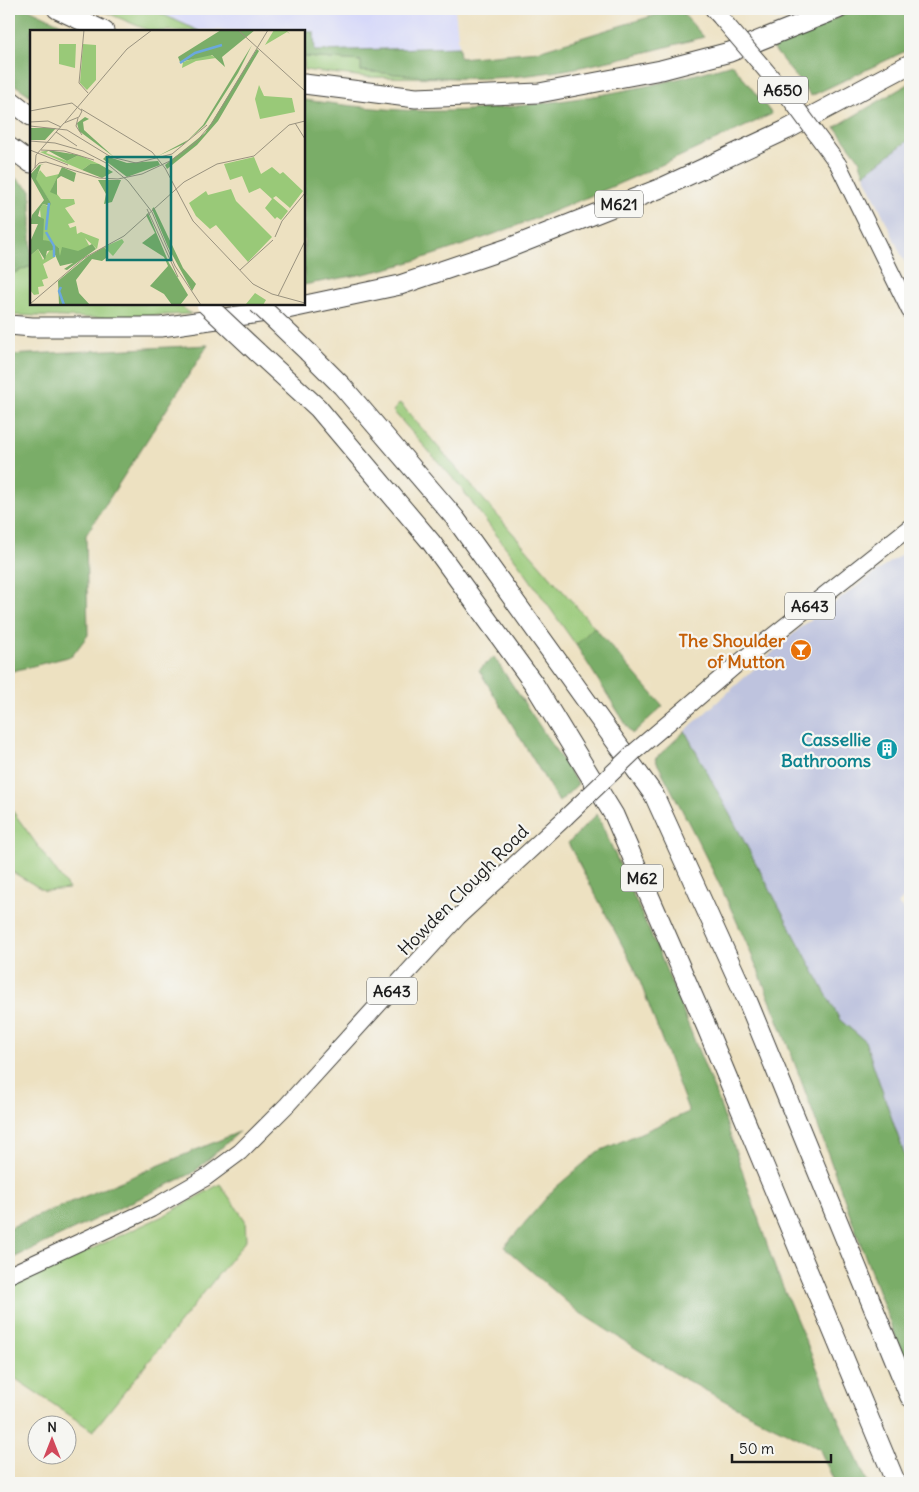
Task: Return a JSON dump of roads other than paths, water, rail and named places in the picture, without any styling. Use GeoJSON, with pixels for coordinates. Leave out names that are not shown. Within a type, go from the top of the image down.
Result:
{"type":"FeatureCollection","features":[{"type":"Feature","properties":{"kind":"highway"},"geometry":{"type":"LineString","coordinates":[[57,9],[102,30]]}},
{"type":"Feature","properties":{"kind":"highway"},"geometry":{"type":"LineString","coordinates":[[305,84],[416,98],[539,93],[661,70],[730,52],[838,9]]}},
{"type":"Feature","properties":{"kind":"highway","name":"M621"},"geometry":{"type":"LineString","coordinates":[[9,325],[32,327],[161,327],[287,309],[400,285],[506,249],[661,188],[786,130],[910,64]]}},
{"type":"Feature","properties":{"kind":"highway"},"geometry":{"type":"LineString","coordinates":[[9,99],[30,115]]}},
{"type":"Feature","properties":{"kind":"highway"},"geometry":{"type":"LineString","coordinates":[[9,110],[30,124]]}},
{"type":"Feature","properties":{"kind":"highway"},"geometry":{"type":"LineString","coordinates":[[9,148],[30,161]]}},
{"type":"Feature","properties":{"kind":"highway","name":"M62"},"geometry":{"type":"LineString","coordinates":[[207,305],[318,408],[431,542],[534,684],[614,815],[706,1026],[896,1483]]}},
{"type":"Feature","properties":{"kind":"highway","name":"M62"},"geometry":{"type":"LineString","coordinates":[[259,305],[342,386],[455,518],[654,795],[748,1002],[910,1397]]}},
{"type":"Feature","properties":{"kind":"main road","name":"A650"},"geometry":{"type":"LineString","coordinates":[[718,14],[780,86],[838,164],[910,311]]}},
{"type":"Feature","properties":{"kind":"main road","name":"Howden Clough Road"},"geometry":{"type":"LineString","coordinates":[[9,1275],[151,1209],[205,1178],[240,1152],[287,1106],[458,917],[634,752],[736,665],[910,528]]}},
{"type":"Feature","properties":{"kind":"place","name":"The Shoulder of Mutton"},"geometry":{"type":"Point","coordinates":[801,650]}},
{"type":"Feature","properties":{"kind":"place","name":"Cassellie Bathrooms"},"geometry":{"type":"Point","coordinates":[887,749]}}]}
